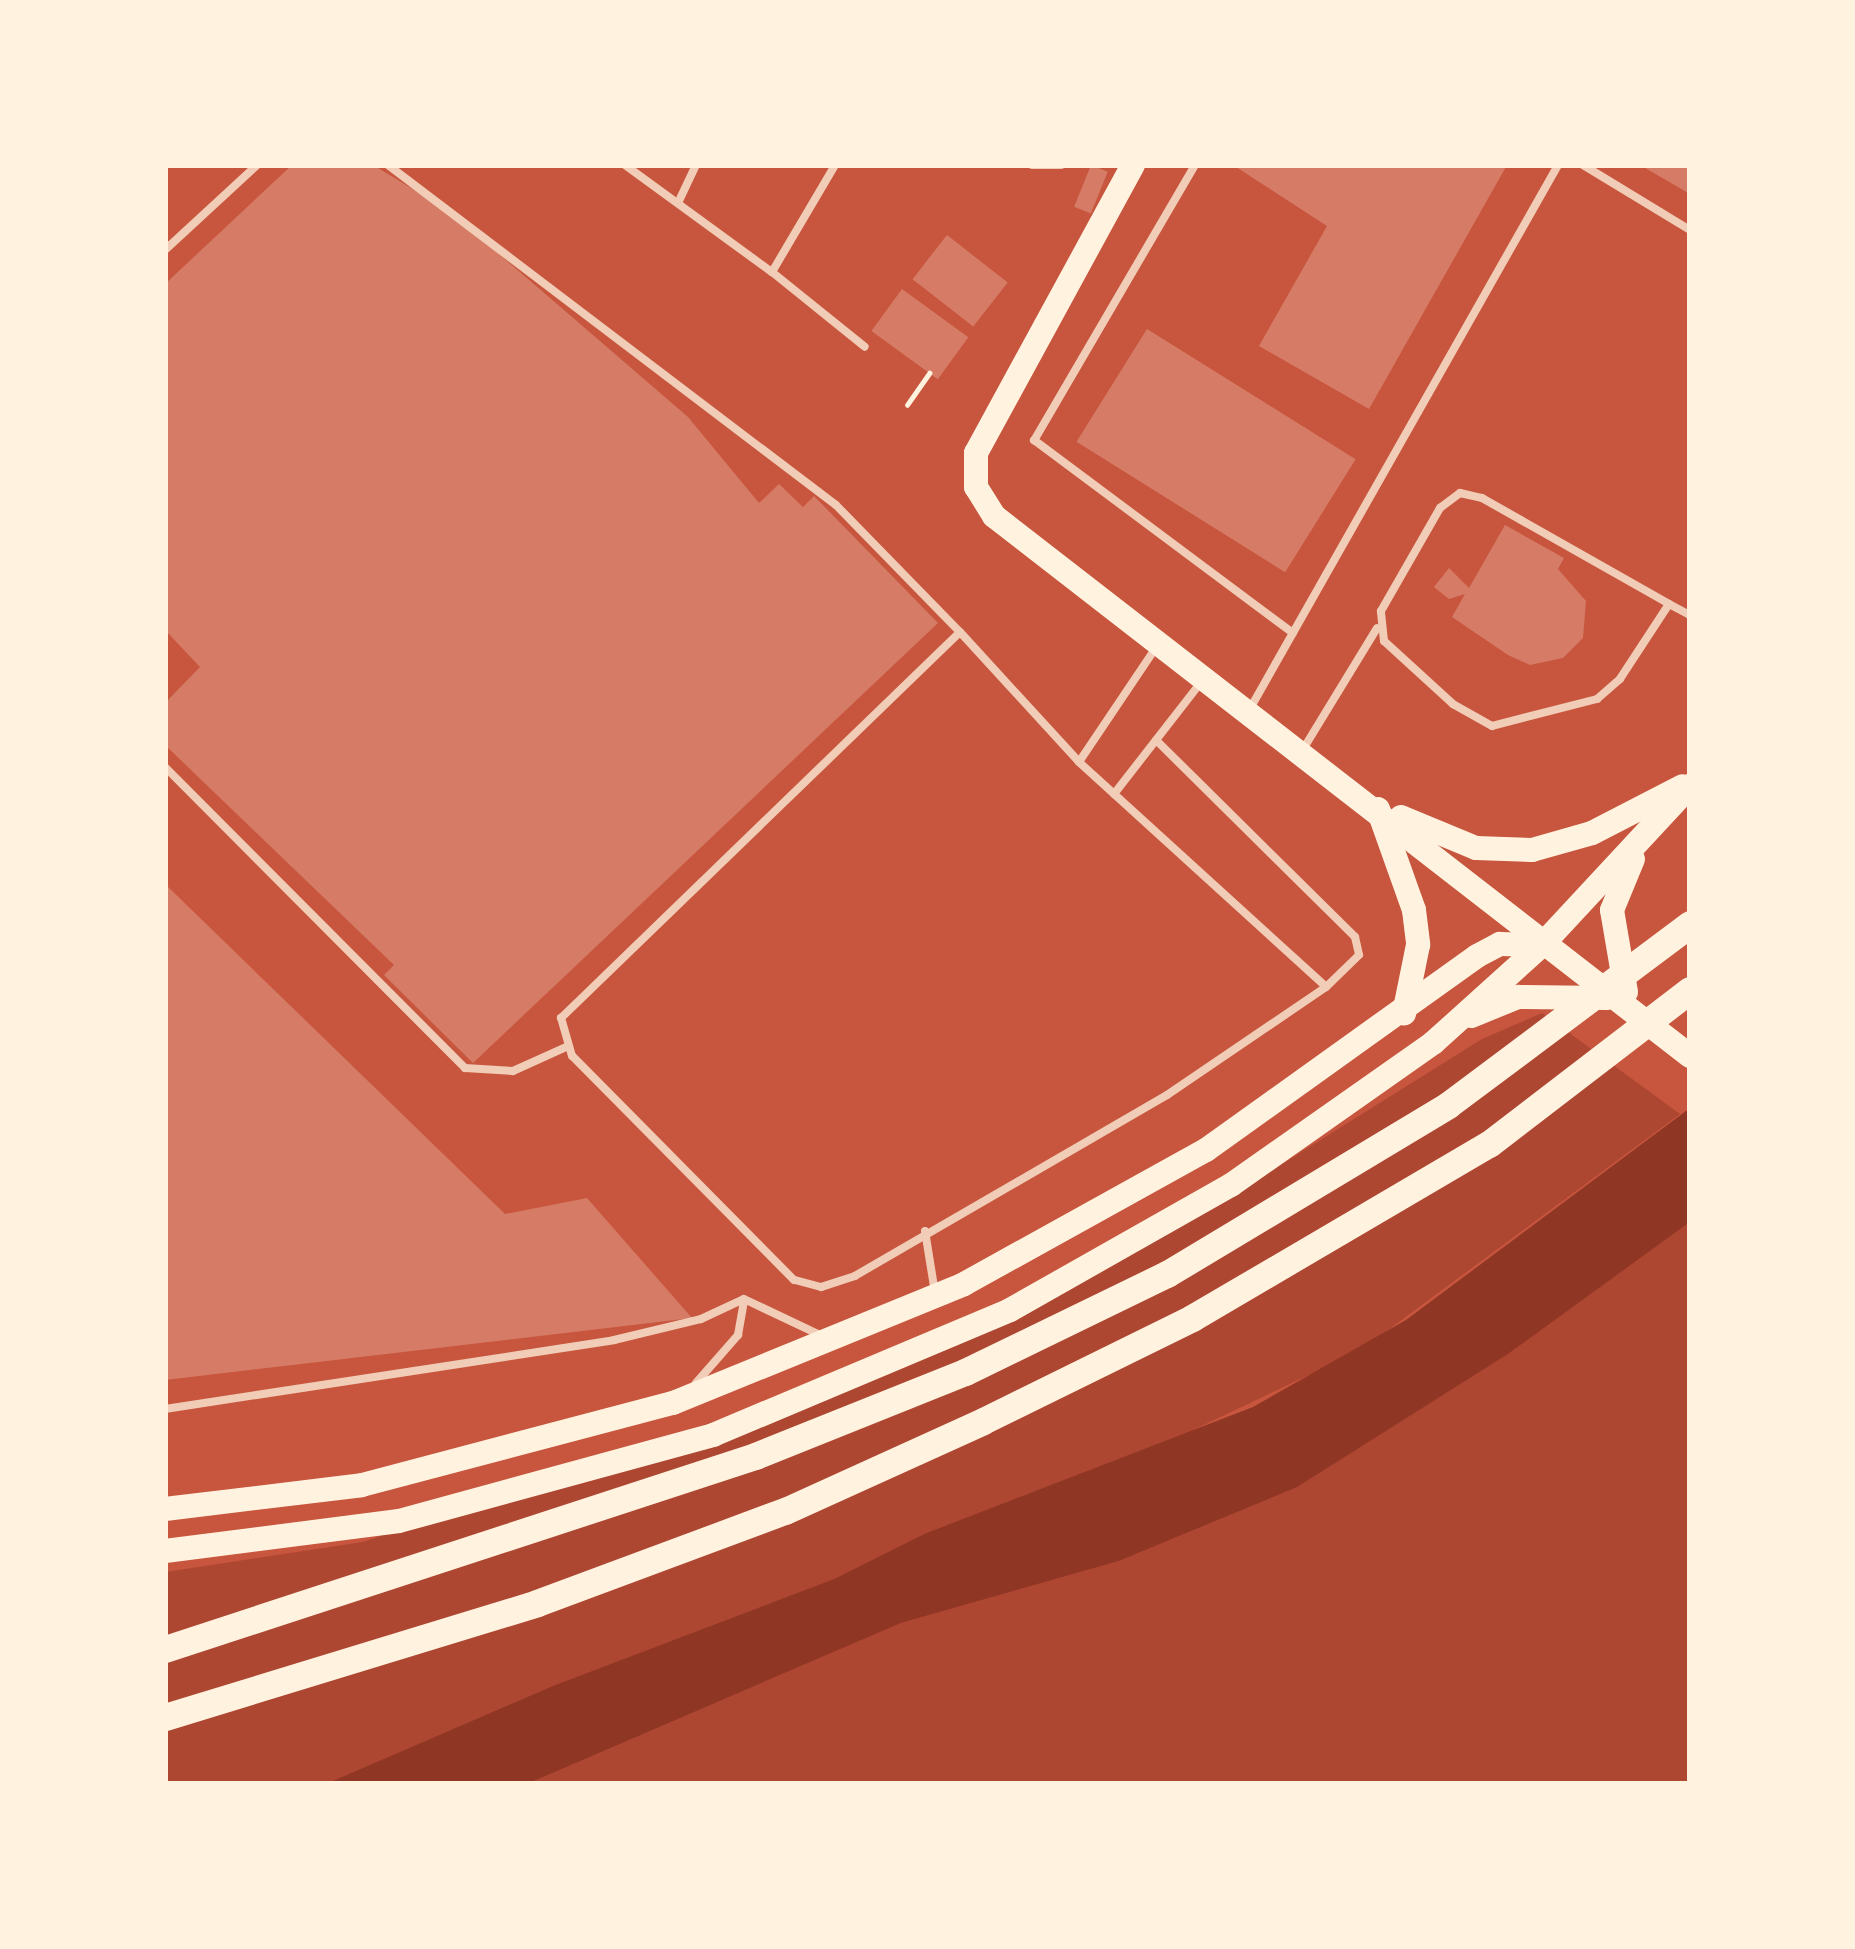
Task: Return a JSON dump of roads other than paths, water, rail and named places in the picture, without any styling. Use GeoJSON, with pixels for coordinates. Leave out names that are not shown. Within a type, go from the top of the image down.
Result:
{"type":"FeatureCollection","features":[{"type":"Feature","properties":{"kind":"highway"},"geometry":{"type":"LineString","coordinates":[[165,1649],[755,1456],[965,1372],[1167,1274],[1448,1106],[1690,924]]}},
{"type":"Feature","properties":{"kind":"highway"},"geometry":{"type":"LineString","coordinates":[[165,1718],[538,1603],[785,1511],[983,1421],[1192,1318],[1489,1144],[1690,990]]}},
{"type":"Feature","properties":{"kind":"main road"},"geometry":{"type":"LineString","coordinates":[[1133,165],[976,453],[976,487],[994,516],[1203,680],[1377,807],[1542,945],[1690,1056]]}},
{"type":"Feature","properties":{"kind":"main road"},"geometry":{"type":"LineString","coordinates":[[1377,807],[1476,848],[1532,850],[1592,833],[1690,784]]}},
{"type":"Feature","properties":{"kind":"main road"},"geometry":{"type":"LineString","coordinates":[[165,1551],[399,1521],[713,1435],[1010,1310],[1231,1185],[1457,1021],[1542,945],[1690,784]]}},
{"type":"Feature","properties":{"kind":"main road"},"geometry":{"type":"LineString","coordinates":[[1377,807],[1414,910],[1418,945],[1405,1014]]}},
{"type":"Feature","properties":{"kind":"main road"},"geometry":{"type":"LineString","coordinates":[[1623,1006],[1612,910],[1648,831]]}},
{"type":"Feature","properties":{"kind":"main road"},"geometry":{"type":"LineString","coordinates":[[165,1509],[362,1485],[674,1403],[935,1294],[1207,1150],[1500,944],[1542,945]]}},
{"type":"Feature","properties":{"kind":"main road"},"geometry":{"type":"LineString","coordinates":[[1457,1021],[1518,998],[1623,1006]]}},
{"type":"Feature","properties":{"kind":"lane"},"geometry":{"type":"LineString","coordinates":[[165,250],[256,165]]}},
{"type":"Feature","properties":{"kind":"lane"},"geometry":{"type":"LineString","coordinates":[[388,165],[836,505],[1079,762],[1326,987]]}},
{"type":"Feature","properties":{"kind":"lane"},"geometry":{"type":"LineString","coordinates":[[626,165],[866,346]]}},
{"type":"Feature","properties":{"kind":"lane"},"geometry":{"type":"LineString","coordinates":[[678,203],[696,165]]}},
{"type":"Feature","properties":{"kind":"lane"},"geometry":{"type":"LineString","coordinates":[[772,272],[835,165]]}},
{"type":"Feature","properties":{"kind":"lane"},"geometry":{"type":"LineString","coordinates":[[1032,165],[1061,165]]}},
{"type":"Feature","properties":{"kind":"lane"},"geometry":{"type":"LineString","coordinates":[[1195,165],[1034,440],[1293,633]]}},
{"type":"Feature","properties":{"kind":"lane"},"geometry":{"type":"LineString","coordinates":[[1248,713],[1558,165]]}},
{"type":"Feature","properties":{"kind":"lane"},"geometry":{"type":"LineString","coordinates":[[1583,165],[1690,230]]}},
{"type":"Feature","properties":{"kind":"lane"},"geometry":{"type":"LineString","coordinates":[[1301,752],[1377,628],[1440,508],[1460,494],[1482,498],[1690,615]]}},
{"type":"Feature","properties":{"kind":"lane"},"geometry":{"type":"LineString","coordinates":[[1377,628],[1454,704],[1492,726],[1597,699],[1669,604]]}},
{"type":"Feature","properties":{"kind":"lane"},"geometry":{"type":"LineString","coordinates":[[960,632],[565,1011],[567,1047],[794,1280],[820,1287],[855,1276],[925,1231],[1167,1095],[1326,987],[1359,955],[1354,937],[1156,740]]}},
{"type":"Feature","properties":{"kind":"lane"},"geometry":{"type":"LineString","coordinates":[[1079,762],[1157,645]]}},
{"type":"Feature","properties":{"kind":"lane"},"geometry":{"type":"LineString","coordinates":[[1114,794],[1203,680]]}},
{"type":"Feature","properties":{"kind":"lane"},"geometry":{"type":"LineString","coordinates":[[165,767],[464,1068],[513,1071],[567,1047]]}},
{"type":"Feature","properties":{"kind":"lane"},"geometry":{"type":"LineString","coordinates":[[925,1231],[935,1294]]}},
{"type":"Feature","properties":{"kind":"lane"},"geometry":{"type":"LineString","coordinates":[[744,1299],[792,1328],[844,1333]]}},
{"type":"Feature","properties":{"kind":"lane"},"geometry":{"type":"LineString","coordinates":[[674,1403],[738,1335],[744,1299]]}},
{"type":"Feature","properties":{"kind":"lane"},"geometry":{"type":"LineString","coordinates":[[165,1409],[614,1340],[701,1319],[744,1299]]}}]}
